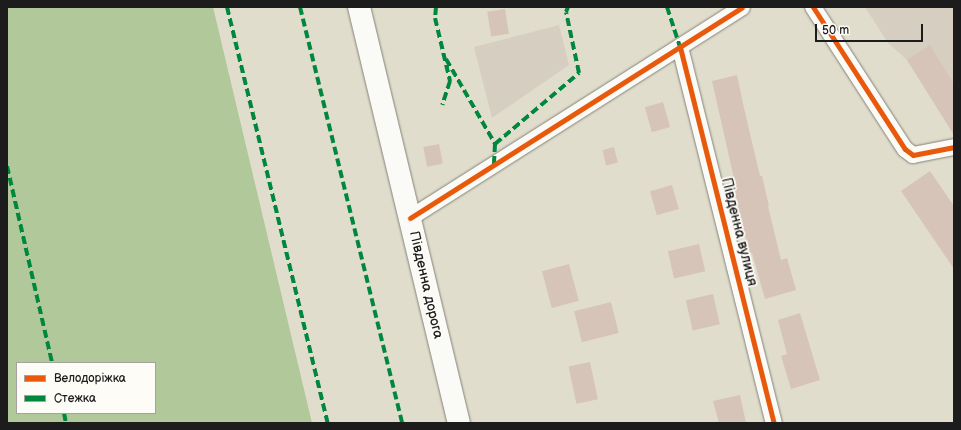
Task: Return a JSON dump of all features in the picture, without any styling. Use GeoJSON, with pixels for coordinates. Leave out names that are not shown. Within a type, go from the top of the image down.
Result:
{"type":"FeatureCollection","features":[{"type":"Feature","properties":{"kind":"highway","name":"Південна дорога"},"geometry":{"type":"LineString","coordinates":[[359,7],[459,423]]}},
{"type":"Feature","properties":{"kind":"street"},"geometry":{"type":"LineString","coordinates":[[410,218],[742,7]]}},
{"type":"Feature","properties":{"kind":"street"},"geometry":{"type":"LineString","coordinates":[[813,7],[905,149],[914,156],[954,147]]}},
{"type":"Feature","properties":{"kind":"street","name":"Південна вулиця"},"geometry":{"type":"LineString","coordinates":[[680,46],[774,423]]}},
{"type":"Feature","properties":{"kind":"shaded area"},"geometry":{"type":"Polygon","coordinates":[[[865,7],[954,7],[954,135],[907,60],[888,43],[865,7]]]}},
{"type":"Feature","properties":{"kind":"shaded area"},"geometry":{"type":"Polygon","coordinates":[[[559,25],[569,65],[492,118],[474,47],[559,25]]]}},
{"type":"Feature","properties":{"kind":"green space"},"geometry":{"type":"Polygon","coordinates":[[[7,7],[213,7],[312,423],[7,423],[7,7]]]}},
{"type":"Feature","properties":{"kind":"building"},"geometry":{"type":"Polygon","coordinates":[[[505,9],[509,34],[491,37],[487,12],[505,9]]]}},
{"type":"Feature","properties":{"kind":"building"},"geometry":{"type":"Polygon","coordinates":[[[930,45],[954,84],[954,135],[907,60],[930,45]]]}},
{"type":"Feature","properties":{"kind":"building"},"geometry":{"type":"Polygon","coordinates":[[[737,75],[781,260],[787,258],[796,290],[765,299],[741,219],[733,183],[735,183],[712,81],[737,75]]]}},
{"type":"Feature","properties":{"kind":"building"},"geometry":{"type":"Polygon","coordinates":[[[663,102],[670,127],[652,132],[645,107],[663,102]]]}},
{"type":"Feature","properties":{"kind":"building"},"geometry":{"type":"Polygon","coordinates":[[[439,144],[443,164],[427,167],[423,147],[439,144]]]}},
{"type":"Feature","properties":{"kind":"building"},"geometry":{"type":"Polygon","coordinates":[[[614,147],[618,163],[606,165],[602,150],[614,147]]]}},
{"type":"Feature","properties":{"kind":"building"},"geometry":{"type":"Polygon","coordinates":[[[930,171],[954,206],[954,269],[901,191],[930,171]]]}},
{"type":"Feature","properties":{"kind":"building"},"geometry":{"type":"Polygon","coordinates":[[[672,185],[679,209],[657,215],[650,191],[672,185]]]}},
{"type":"Feature","properties":{"kind":"building"},"geometry":{"type":"Polygon","coordinates":[[[699,244],[705,271],[674,278],[668,251],[699,244]]]}},
{"type":"Feature","properties":{"kind":"building"},"geometry":{"type":"Polygon","coordinates":[[[569,264],[579,301],[552,308],[542,271],[569,264]]]}},
{"type":"Feature","properties":{"kind":"building"},"geometry":{"type":"Polygon","coordinates":[[[713,294],[720,324],[693,331],[686,300],[713,294]]]}},
{"type":"Feature","properties":{"kind":"building"},"geometry":{"type":"Polygon","coordinates":[[[611,302],[619,333],[582,342],[574,311],[611,302]]]}},
{"type":"Feature","properties":{"kind":"building"},"geometry":{"type":"Polygon","coordinates":[[[800,313],[820,380],[791,389],[781,356],[787,354],[778,320],[800,313]]]}},
{"type":"Feature","properties":{"kind":"building"},"geometry":{"type":"Polygon","coordinates":[[[590,362],[598,399],[576,404],[568,367],[590,362]]]}},
{"type":"Feature","properties":{"kind":"building"},"geometry":{"type":"Polygon","coordinates":[[[740,395],[746,423],[719,423],[713,401],[740,395]]]}},
{"type":"Feature","properties":{"kind":"marked path"},"geometry":{"type":"LineString","coordinates":[[227,7],[328,423]]}},
{"type":"Feature","properties":{"kind":"marked path"},"geometry":{"type":"LineString","coordinates":[[300,7],[402,423]]}},
{"type":"Feature","properties":{"kind":"marked path"},"geometry":{"type":"LineString","coordinates":[[436,7],[435,18],[450,81],[442,105]]}},
{"type":"Feature","properties":{"kind":"marked path"},"geometry":{"type":"LineString","coordinates":[[495,144],[579,73],[566,12],[568,7]]}},
{"type":"Feature","properties":{"kind":"marked path"},"geometry":{"type":"LineString","coordinates":[[667,7],[680,47]]}},
{"type":"Feature","properties":{"kind":"marked path"},"geometry":{"type":"LineString","coordinates":[[446,59],[495,144],[494,165]]}},
{"type":"Feature","properties":{"kind":"marked path"},"geometry":{"type":"LineString","coordinates":[[7,166],[52,362]]}},
{"type":"Feature","properties":{"kind":"marked path"},"geometry":{"type":"LineString","coordinates":[[64,414],[66,423]]}},
{"type":"Feature","properties":{"kind":"cycle path"},"geometry":{"type":"LineString","coordinates":[[410,218],[742,7]]}},
{"type":"Feature","properties":{"kind":"cycle path"},"geometry":{"type":"LineString","coordinates":[[813,7],[905,149],[913,155],[954,147]]}},
{"type":"Feature","properties":{"kind":"cycle path"},"geometry":{"type":"LineString","coordinates":[[680,47],[774,423]]}}]}
